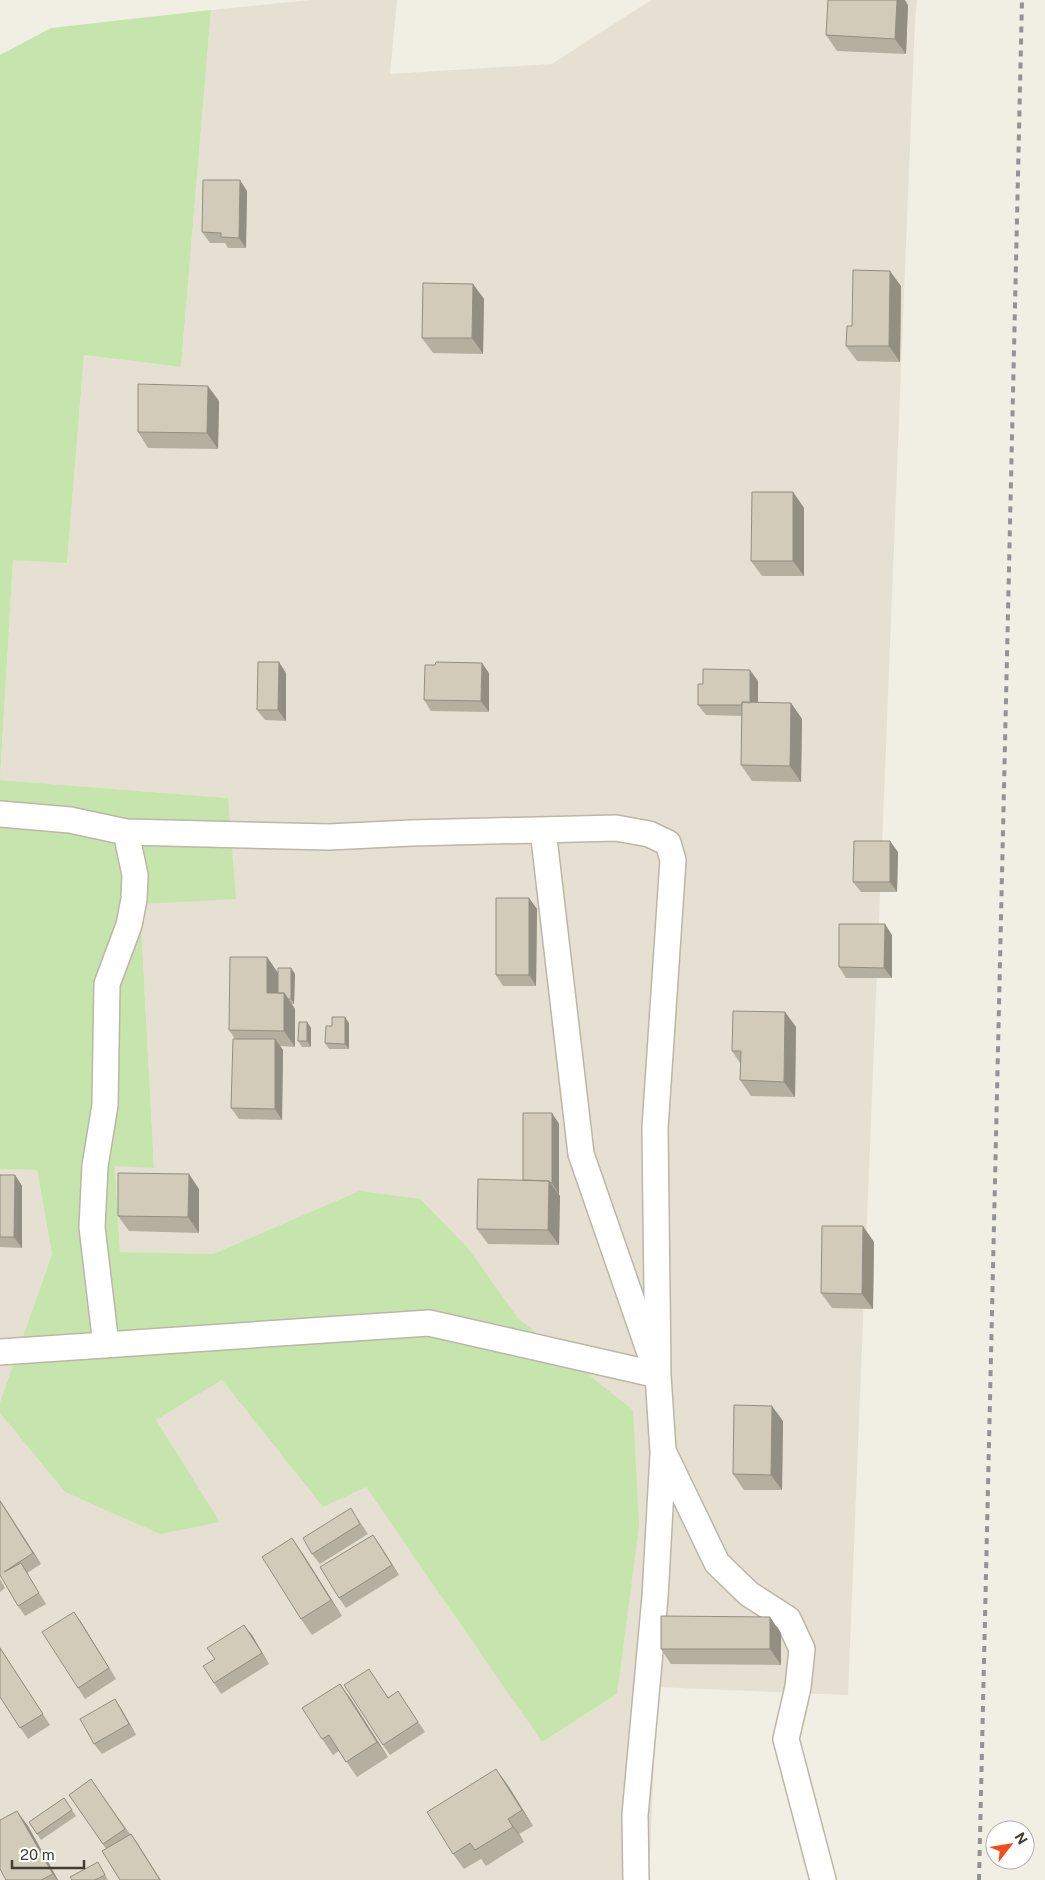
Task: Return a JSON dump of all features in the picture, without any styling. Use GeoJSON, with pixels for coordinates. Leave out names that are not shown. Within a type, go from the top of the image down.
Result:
{"type":"FeatureCollection","features":[{"type":"Feature","properties":{"kind":"street"},"geometry":{"type":"LineString","coordinates":[[0,814],[70,820],[126,832],[329,837],[616,828],[649,834],[668,843],[674,860],[655,1128],[658,1375],[664,1451],[655,1597],[635,1815],[636,1880]]}},
{"type":"Feature","properties":{"kind":"street"},"geometry":{"type":"LineString","coordinates":[[543,830],[581,1154],[658,1375]]}},
{"type":"Feature","properties":{"kind":"street"},"geometry":{"type":"LineString","coordinates":[[106,1345],[92,1227],[96,1166],[105,1105],[107,984],[129,925],[134,899],[135,875],[126,832]]}},
{"type":"Feature","properties":{"kind":"street"},"geometry":{"type":"LineString","coordinates":[[0,1352],[429,1323],[658,1375]]}},
{"type":"Feature","properties":{"kind":"street"},"geometry":{"type":"LineString","coordinates":[[664,1451],[717,1563],[749,1594],[788,1619],[802,1649],[798,1687],[786,1739],[824,1880]]}},
{"type":"Feature","properties":{"kind":"shaded area"},"geometry":{"type":"Polygon","coordinates":[[[310,0],[397,0],[390,74],[552,64],[651,0],[917,0],[848,1695],[657,1687],[649,1880],[0,1880],[0,1413],[65,1492],[156,1420],[222,1380],[323,1507],[366,1486],[542,1742],[617,1694],[633,1410],[518,1318],[468,1248],[359,1191],[213,1254],[120,1252],[115,1166],[154,1167],[140,903],[228,798],[0,780],[13,559],[67,563],[84,355],[181,367],[211,10],[310,0]]]}},
{"type":"Feature","properties":{"kind":"shaded area"},"geometry":{"type":"Polygon","coordinates":[[[0,1169],[37,1170],[52,1254],[0,1402],[0,1169]]]}},
{"type":"Feature","properties":{"kind":"green space"},"geometry":{"type":"Polygon","coordinates":[[[211,10],[181,367],[84,355],[67,563],[13,560],[0,779],[0,55],[51,28],[211,10]]]}},
{"type":"Feature","properties":{"kind":"green space"},"geometry":{"type":"Polygon","coordinates":[[[0,780],[228,798],[236,899],[140,904],[154,1168],[115,1166],[120,1252],[213,1254],[359,1191],[420,1199],[468,1248],[518,1318],[633,1410],[639,1526],[617,1694],[542,1742],[366,1487],[323,1507],[222,1380],[156,1420],[220,1522],[160,1534],[65,1492],[0,1413],[0,1402],[52,1254],[37,1170],[0,1169],[0,780]]]}},
{"type":"Feature","properties":{"kind":"building"},"geometry":{"type":"Polygon","coordinates":[[[828,0],[897,0],[895,39],[826,35],[828,0]]]}},
{"type":"Feature","properties":{"kind":"building"},"geometry":{"type":"Polygon","coordinates":[[[203,180],[240,180],[239,238],[221,237],[221,233],[202,232],[203,180]]]}},
{"type":"Feature","properties":{"kind":"building"},"geometry":{"type":"Polygon","coordinates":[[[853,270],[890,271],[889,346],[846,346],[847,326],[852,326],[853,270]]]}},
{"type":"Feature","properties":{"kind":"building"},"geometry":{"type":"Polygon","coordinates":[[[423,283],[473,284],[472,338],[422,338],[423,283]]]}},
{"type":"Feature","properties":{"kind":"building"},"geometry":{"type":"Polygon","coordinates":[[[138,384],[208,386],[207,433],[138,432],[138,384]]]}},
{"type":"Feature","properties":{"kind":"building"},"geometry":{"type":"Polygon","coordinates":[[[752,492],[793,492],[793,561],[751,561],[752,492]]]}},
{"type":"Feature","properties":{"kind":"building"},"geometry":{"type":"Polygon","coordinates":[[[258,662],[279,662],[278,710],[257,710],[258,662]]]}},
{"type":"Feature","properties":{"kind":"building"},"geometry":{"type":"Polygon","coordinates":[[[436,662],[482,663],[481,701],[424,700],[425,665],[435,665],[436,662]]]}},
{"type":"Feature","properties":{"kind":"building"},"geometry":{"type":"Polygon","coordinates":[[[703,669],[750,670],[750,703],[742,702],[742,705],[698,705],[698,684],[703,684],[703,669]]]}},
{"type":"Feature","properties":{"kind":"building"},"geometry":{"type":"Polygon","coordinates":[[[742,702],[791,703],[790,766],[741,765],[742,702]]]}},
{"type":"Feature","properties":{"kind":"building"},"geometry":{"type":"Polygon","coordinates":[[[854,841],[890,841],[890,882],[853,882],[854,841]]]}},
{"type":"Feature","properties":{"kind":"building"},"geometry":{"type":"Polygon","coordinates":[[[496,898],[529,898],[529,975],[496,975],[496,898]]]}},
{"type":"Feature","properties":{"kind":"building"},"geometry":{"type":"Polygon","coordinates":[[[839,924],[885,924],[884,968],[839,967],[839,924]]]}},
{"type":"Feature","properties":{"kind":"building"},"geometry":{"type":"Polygon","coordinates":[[[230,957],[267,957],[267,993],[284,993],[284,1031],[229,1030],[230,957]]]}},
{"type":"Feature","properties":{"kind":"building"},"geometry":{"type":"Polygon","coordinates":[[[278,968],[291,968],[291,999],[288,999],[284,993],[278,993],[278,968]]]}},
{"type":"Feature","properties":{"kind":"building"},"geometry":{"type":"Polygon","coordinates":[[[733,1011],[785,1012],[784,1082],[740,1080],[741,1051],[732,1051],[733,1011]]]}},
{"type":"Feature","properties":{"kind":"building"},"geometry":{"type":"Polygon","coordinates":[[[332,1017],[345,1017],[345,1044],[325,1043],[326,1026],[332,1026],[332,1017]]]}},
{"type":"Feature","properties":{"kind":"building"},"geometry":{"type":"Polygon","coordinates":[[[299,1022],[307,1022],[307,1041],[298,1041],[299,1022]]]}},
{"type":"Feature","properties":{"kind":"building"},"geometry":{"type":"Polygon","coordinates":[[[233,1039],[275,1039],[275,1109],[231,1108],[233,1039]]]}},
{"type":"Feature","properties":{"kind":"building"},"geometry":{"type":"Polygon","coordinates":[[[523,1113],[552,1113],[552,1183],[549,1181],[523,1180],[523,1113]]]}},
{"type":"Feature","properties":{"kind":"building"},"geometry":{"type":"Polygon","coordinates":[[[118,1173],[189,1174],[188,1217],[118,1216],[118,1173]]]}},
{"type":"Feature","properties":{"kind":"building"},"geometry":{"type":"Polygon","coordinates":[[[0,1175],[15,1175],[14,1237],[0,1237],[0,1175]]]}},
{"type":"Feature","properties":{"kind":"building"},"geometry":{"type":"Polygon","coordinates":[[[478,1179],[549,1181],[548,1230],[477,1229],[478,1179]]]}},
{"type":"Feature","properties":{"kind":"building"},"geometry":{"type":"Polygon","coordinates":[[[822,1226],[863,1226],[862,1294],[821,1293],[822,1226]]]}},
{"type":"Feature","properties":{"kind":"building"},"geometry":{"type":"Polygon","coordinates":[[[734,1405],[772,1406],[771,1475],[733,1474],[734,1405]]]}},
{"type":"Feature","properties":{"kind":"building"},"geometry":{"type":"Polygon","coordinates":[[[0,1501],[33,1553],[4,1572],[21,1563],[39,1593],[18,1606],[0,1575],[0,1501]]]}},
{"type":"Feature","properties":{"kind":"building"},"geometry":{"type":"Polygon","coordinates":[[[351,1508],[360,1524],[312,1554],[303,1538],[351,1508]]]}},
{"type":"Feature","properties":{"kind":"building"},"geometry":{"type":"Polygon","coordinates":[[[373,1535],[392,1565],[339,1598],[320,1567],[373,1535]]]}},
{"type":"Feature","properties":{"kind":"building"},"geometry":{"type":"Polygon","coordinates":[[[292,1538],[331,1600],[301,1619],[262,1557],[292,1538]]]}},
{"type":"Feature","properties":{"kind":"building"},"geometry":{"type":"Polygon","coordinates":[[[74,1612],[109,1668],[78,1688],[42,1632],[74,1612]]]}},
{"type":"Feature","properties":{"kind":"building"},"geometry":{"type":"Polygon","coordinates":[[[661,1616],[770,1617],[770,1649],[661,1649],[661,1616]]]}},
{"type":"Feature","properties":{"kind":"building"},"geometry":{"type":"Polygon","coordinates":[[[244,1625],[262,1653],[214,1683],[203,1666],[215,1659],[207,1648],[244,1625]]]}},
{"type":"Feature","properties":{"kind":"building"},"geometry":{"type":"Polygon","coordinates":[[[0,1648],[43,1714],[20,1728],[0,1697],[0,1648]]]}},
{"type":"Feature","properties":{"kind":"building"},"geometry":{"type":"Polygon","coordinates":[[[369,1669],[388,1698],[398,1691],[418,1722],[383,1745],[344,1685],[369,1669]]]}},
{"type":"Feature","properties":{"kind":"building"},"geometry":{"type":"Polygon","coordinates":[[[340,1684],[377,1742],[346,1762],[329,1735],[322,1739],[302,1708],[340,1684]]]}},
{"type":"Feature","properties":{"kind":"building"},"geometry":{"type":"Polygon","coordinates":[[[115,1699],[129,1724],[94,1744],[80,1719],[115,1699]]]}},
{"type":"Feature","properties":{"kind":"building"},"geometry":{"type":"Polygon","coordinates":[[[496,1769],[522,1810],[508,1819],[513,1827],[475,1850],[470,1843],[453,1854],[427,1812],[496,1769]]]}},
{"type":"Feature","properties":{"kind":"building"},"geometry":{"type":"Polygon","coordinates":[[[91,1779],[125,1829],[103,1844],[69,1795],[91,1779]]]}},
{"type":"Feature","properties":{"kind":"building"},"geometry":{"type":"Polygon","coordinates":[[[64,1798],[72,1810],[37,1834],[29,1822],[64,1798]]]}},
{"type":"Feature","properties":{"kind":"building"},"geometry":{"type":"Polygon","coordinates":[[[17,1811],[53,1874],[41,1880],[6,1880],[0,1869],[0,1820],[17,1811]]]}},
{"type":"Feature","properties":{"kind":"building"},"geometry":{"type":"Polygon","coordinates":[[[131,1834],[160,1880],[120,1880],[102,1851],[131,1834]]]}},
{"type":"Feature","properties":{"kind":"building"},"geometry":{"type":"Polygon","coordinates":[[[98,1862],[105,1875],[95,1880],[72,1880],[70,1877],[98,1862]]]}},
{"type":"Feature","properties":{"kind":"railway"},"geometry":{"type":"LineString","coordinates":[[979,1880],[1022,0]]}}]}
